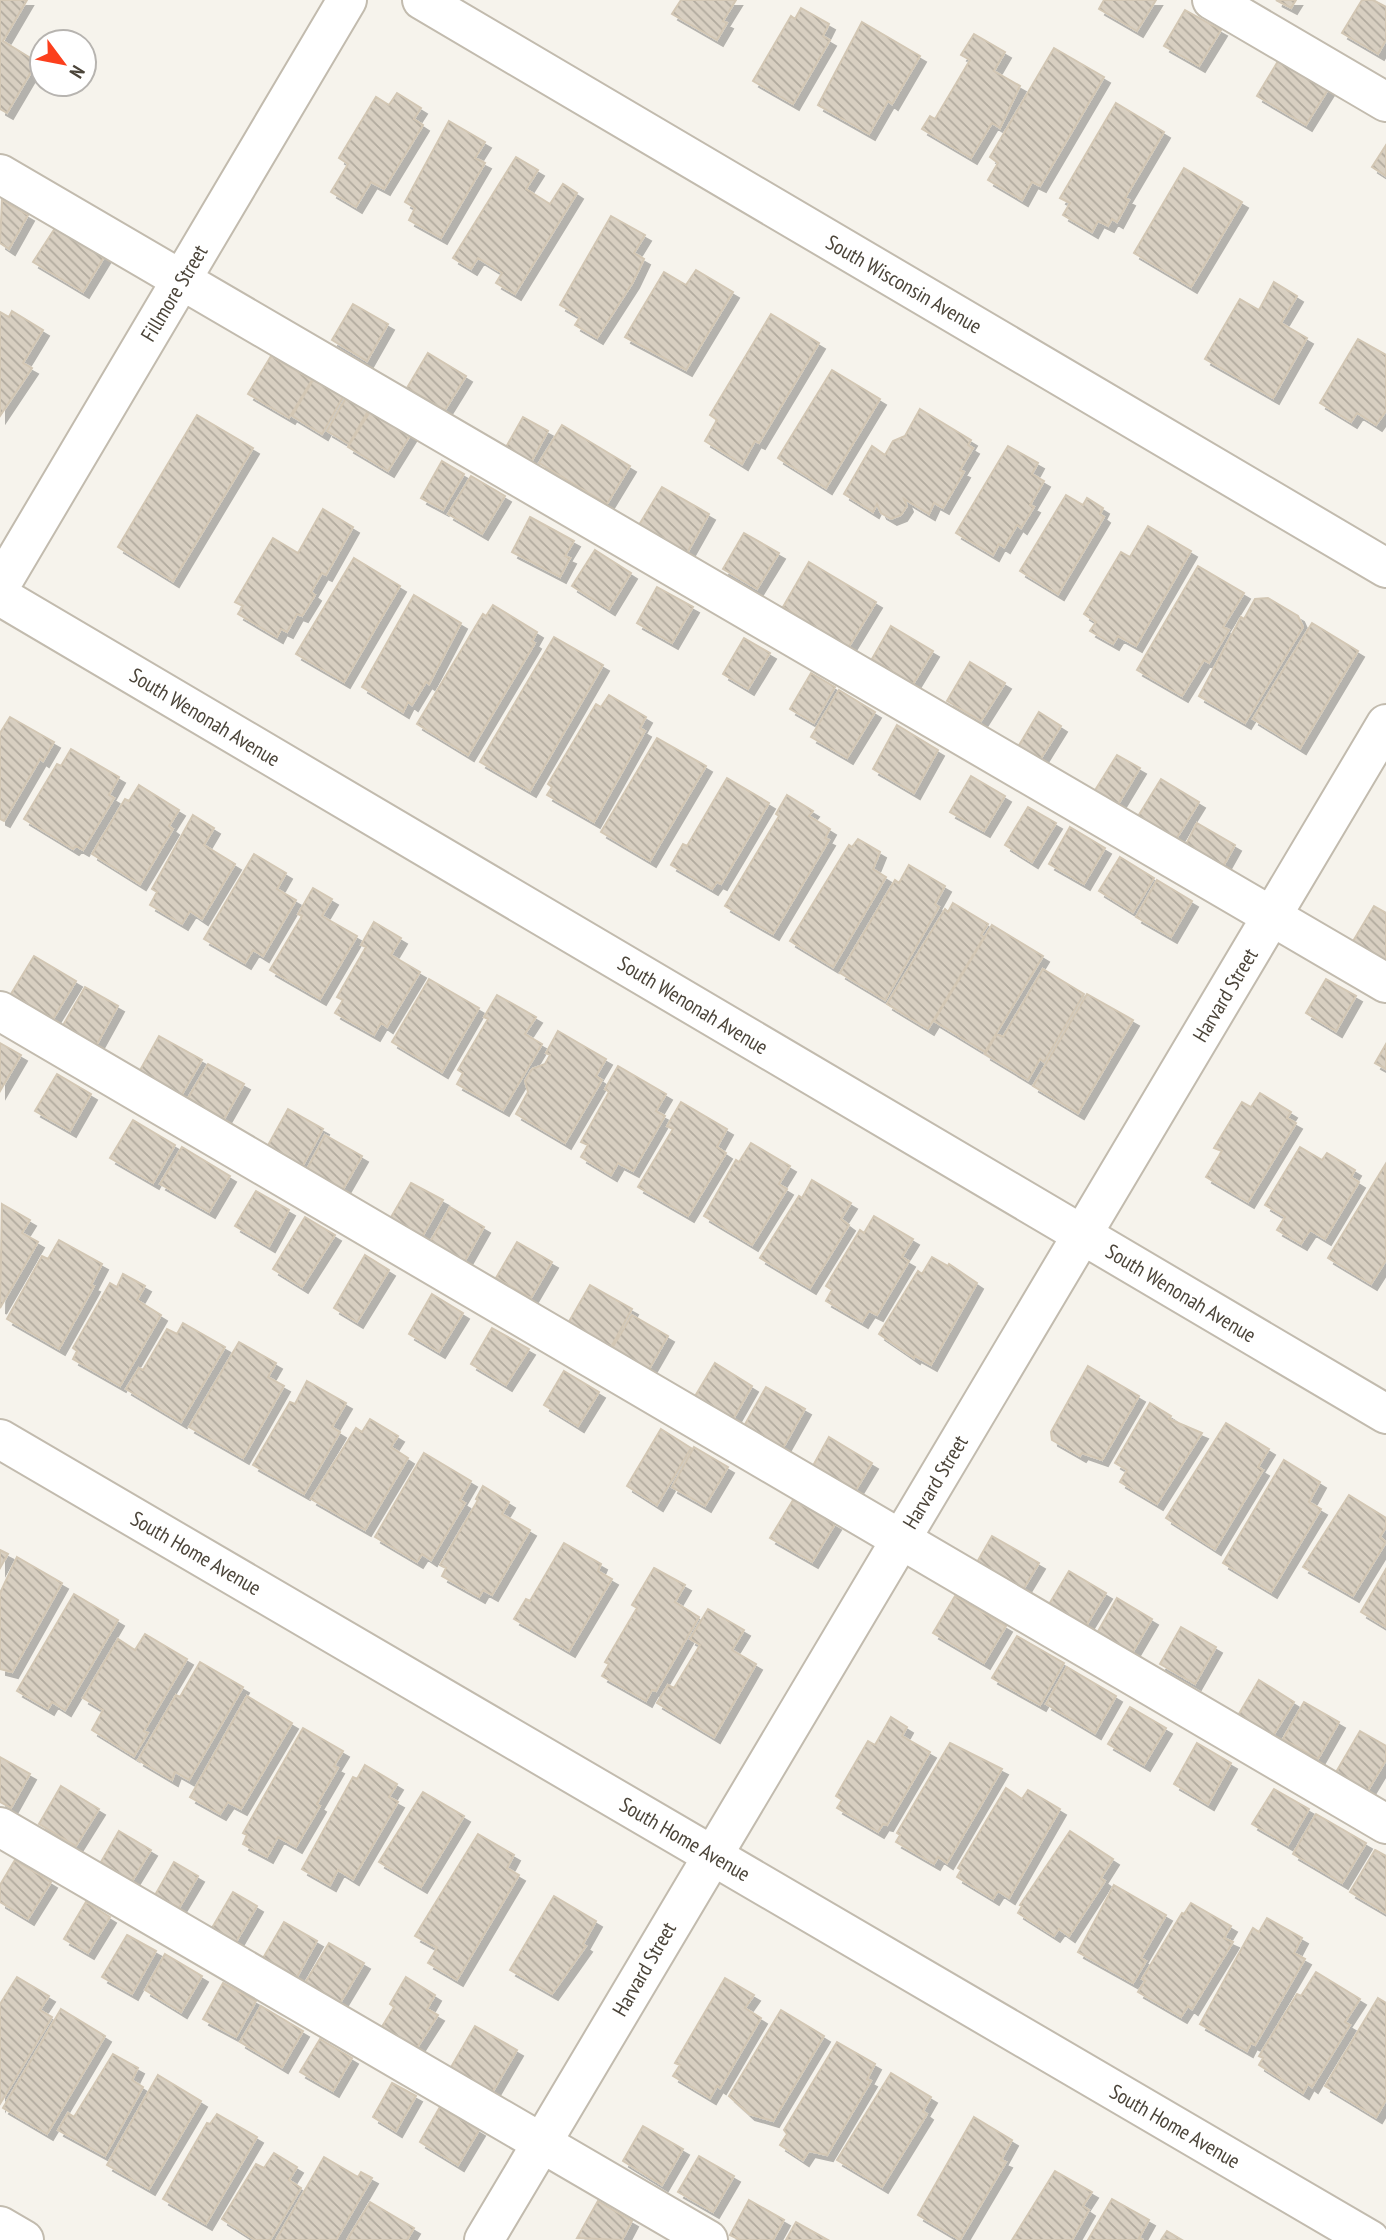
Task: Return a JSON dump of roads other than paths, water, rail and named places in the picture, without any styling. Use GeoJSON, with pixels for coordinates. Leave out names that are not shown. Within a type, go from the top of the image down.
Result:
{"type":"FeatureCollection","features":[{"type":"Feature","properties":{"kind":"street","name":"Fillmore Street"},"geometry":{"type":"LineString","coordinates":[[0,586],[347,0]]}},
{"type":"Feature","properties":{"kind":"street","name":"South Wisconsin Avenue"},"geometry":{"type":"LineString","coordinates":[[422,0],[1386,568]]}},
{"type":"Feature","properties":{"kind":"street"},"geometry":{"type":"LineString","coordinates":[[1212,0],[1386,102]]}},
{"type":"Feature","properties":{"kind":"street"},"geometry":{"type":"LineString","coordinates":[[0,174],[1386,983]]}},
{"type":"Feature","properties":{"kind":"street","name":"South Wenonah Avenue"},"geometry":{"type":"LineString","coordinates":[[0,596],[1386,1414]]}},
{"type":"Feature","properties":{"kind":"street","name":"Harvard Street"},"geometry":{"type":"LineString","coordinates":[[484,2240],[1386,724]]}},
{"type":"Feature","properties":{"kind":"street"},"geometry":{"type":"LineString","coordinates":[[0,1011],[1386,1824]]}},
{"type":"Feature","properties":{"kind":"street","name":"South Home Avenue"},"geometry":{"type":"LineString","coordinates":[[0,1439],[1370,2240]]}},
{"type":"Feature","properties":{"kind":"street"},"geometry":{"type":"LineString","coordinates":[[0,1827],[708,2240]]}},
{"type":"Feature","properties":{"kind":"street"},"geometry":{"type":"LineString","coordinates":[[0,2226],[24,2240]]}}]}
